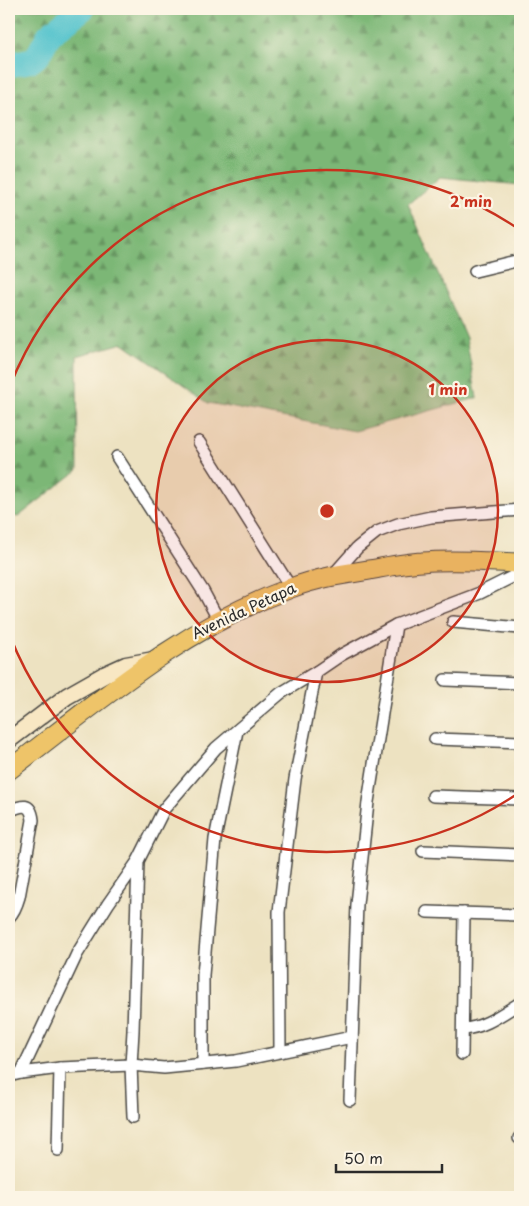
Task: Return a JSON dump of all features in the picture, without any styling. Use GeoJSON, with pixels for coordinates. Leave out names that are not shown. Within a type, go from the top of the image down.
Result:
{"type":"FeatureCollection","features":[{"type":"Feature","properties":{"kind":"main road","name":"Avenida Petapa"},"geometry":{"type":"LineString","coordinates":[[9,770],[154,660],[187,638],[258,601],[333,575],[420,562],[440,560],[520,563]]}},
{"type":"Feature","properties":{"kind":"main road"},"geometry":{"type":"LineString","coordinates":[[9,740],[67,696],[112,671],[126,665],[154,660]]}},
{"type":"Feature","properties":{"kind":"street"},"geometry":{"type":"LineString","coordinates":[[475,271],[520,260]]}},
{"type":"Feature","properties":{"kind":"street"},"geometry":{"type":"LineString","coordinates":[[199,442],[291,588]]}},
{"type":"Feature","properties":{"kind":"street"},"geometry":{"type":"LineString","coordinates":[[117,457],[203,591],[219,621]]}},
{"type":"Feature","properties":{"kind":"street"},"geometry":{"type":"LineString","coordinates":[[333,575],[357,548],[377,532],[398,524],[431,517],[520,510]]}},
{"type":"Feature","properties":{"kind":"street"},"geometry":{"type":"LineString","coordinates":[[12,1076],[77,954],[108,904],[138,861],[164,809],[216,748],[281,693],[340,655],[396,624],[480,593],[520,574]]}},
{"type":"Feature","properties":{"kind":"street"},"geometry":{"type":"LineString","coordinates":[[453,622],[520,628]]}},
{"type":"Feature","properties":{"kind":"street"},"geometry":{"type":"LineString","coordinates":[[350,1100],[357,904],[368,802],[396,624]]}},
{"type":"Feature","properties":{"kind":"street"},"geometry":{"type":"LineString","coordinates":[[280,1051],[280,912],[295,779],[316,672]]}},
{"type":"Feature","properties":{"kind":"street"},"geometry":{"type":"LineString","coordinates":[[445,680],[520,683]]}},
{"type":"Feature","properties":{"kind":"street"},"geometry":{"type":"LineString","coordinates":[[204,1064],[203,975],[216,839],[237,730]]}},
{"type":"Feature","properties":{"kind":"street"},"geometry":{"type":"LineString","coordinates":[[435,739],[520,742]]}},
{"type":"Feature","properties":{"kind":"street"},"geometry":{"type":"LineString","coordinates":[[433,796],[520,799]]}},
{"type":"Feature","properties":{"kind":"street"},"geometry":{"type":"LineString","coordinates":[[9,811],[24,806],[31,811],[33,820],[19,897],[9,917]]}},
{"type":"Feature","properties":{"kind":"street"},"geometry":{"type":"LineString","coordinates":[[423,851],[520,855]]}},
{"type":"Feature","properties":{"kind":"street"},"geometry":{"type":"LineString","coordinates":[[133,1117],[130,1065],[133,1032],[138,861]]}},
{"type":"Feature","properties":{"kind":"street"},"geometry":{"type":"LineString","coordinates":[[426,912],[520,916]]}},
{"type":"Feature","properties":{"kind":"street"},"geometry":{"type":"LineString","coordinates":[[462,1054],[464,913]]}},
{"type":"Feature","properties":{"kind":"street"},"geometry":{"type":"LineString","coordinates":[[463,1029],[488,1022],[520,1003]]}},
{"type":"Feature","properties":{"kind":"street"},"geometry":{"type":"LineString","coordinates":[[12,1076],[60,1068],[130,1065],[164,1068],[236,1061],[352,1037]]}},
{"type":"Feature","properties":{"kind":"street"},"geometry":{"type":"LineString","coordinates":[[58,1150],[60,1068]]}},
{"type":"Feature","properties":{"kind":"green space"},"geometry":{"type":"Polygon","coordinates":[[[9,9],[520,9],[520,185],[440,177],[408,204],[466,338],[477,398],[355,431],[208,403],[123,343],[77,356],[78,470],[18,517],[9,515],[9,9]]]}},
{"type":"Feature","properties":{"kind":"waterway"},"geometry":{"type":"LineString","coordinates":[[9,65],[32,60],[38,55],[49,35],[82,9]]}}]}
